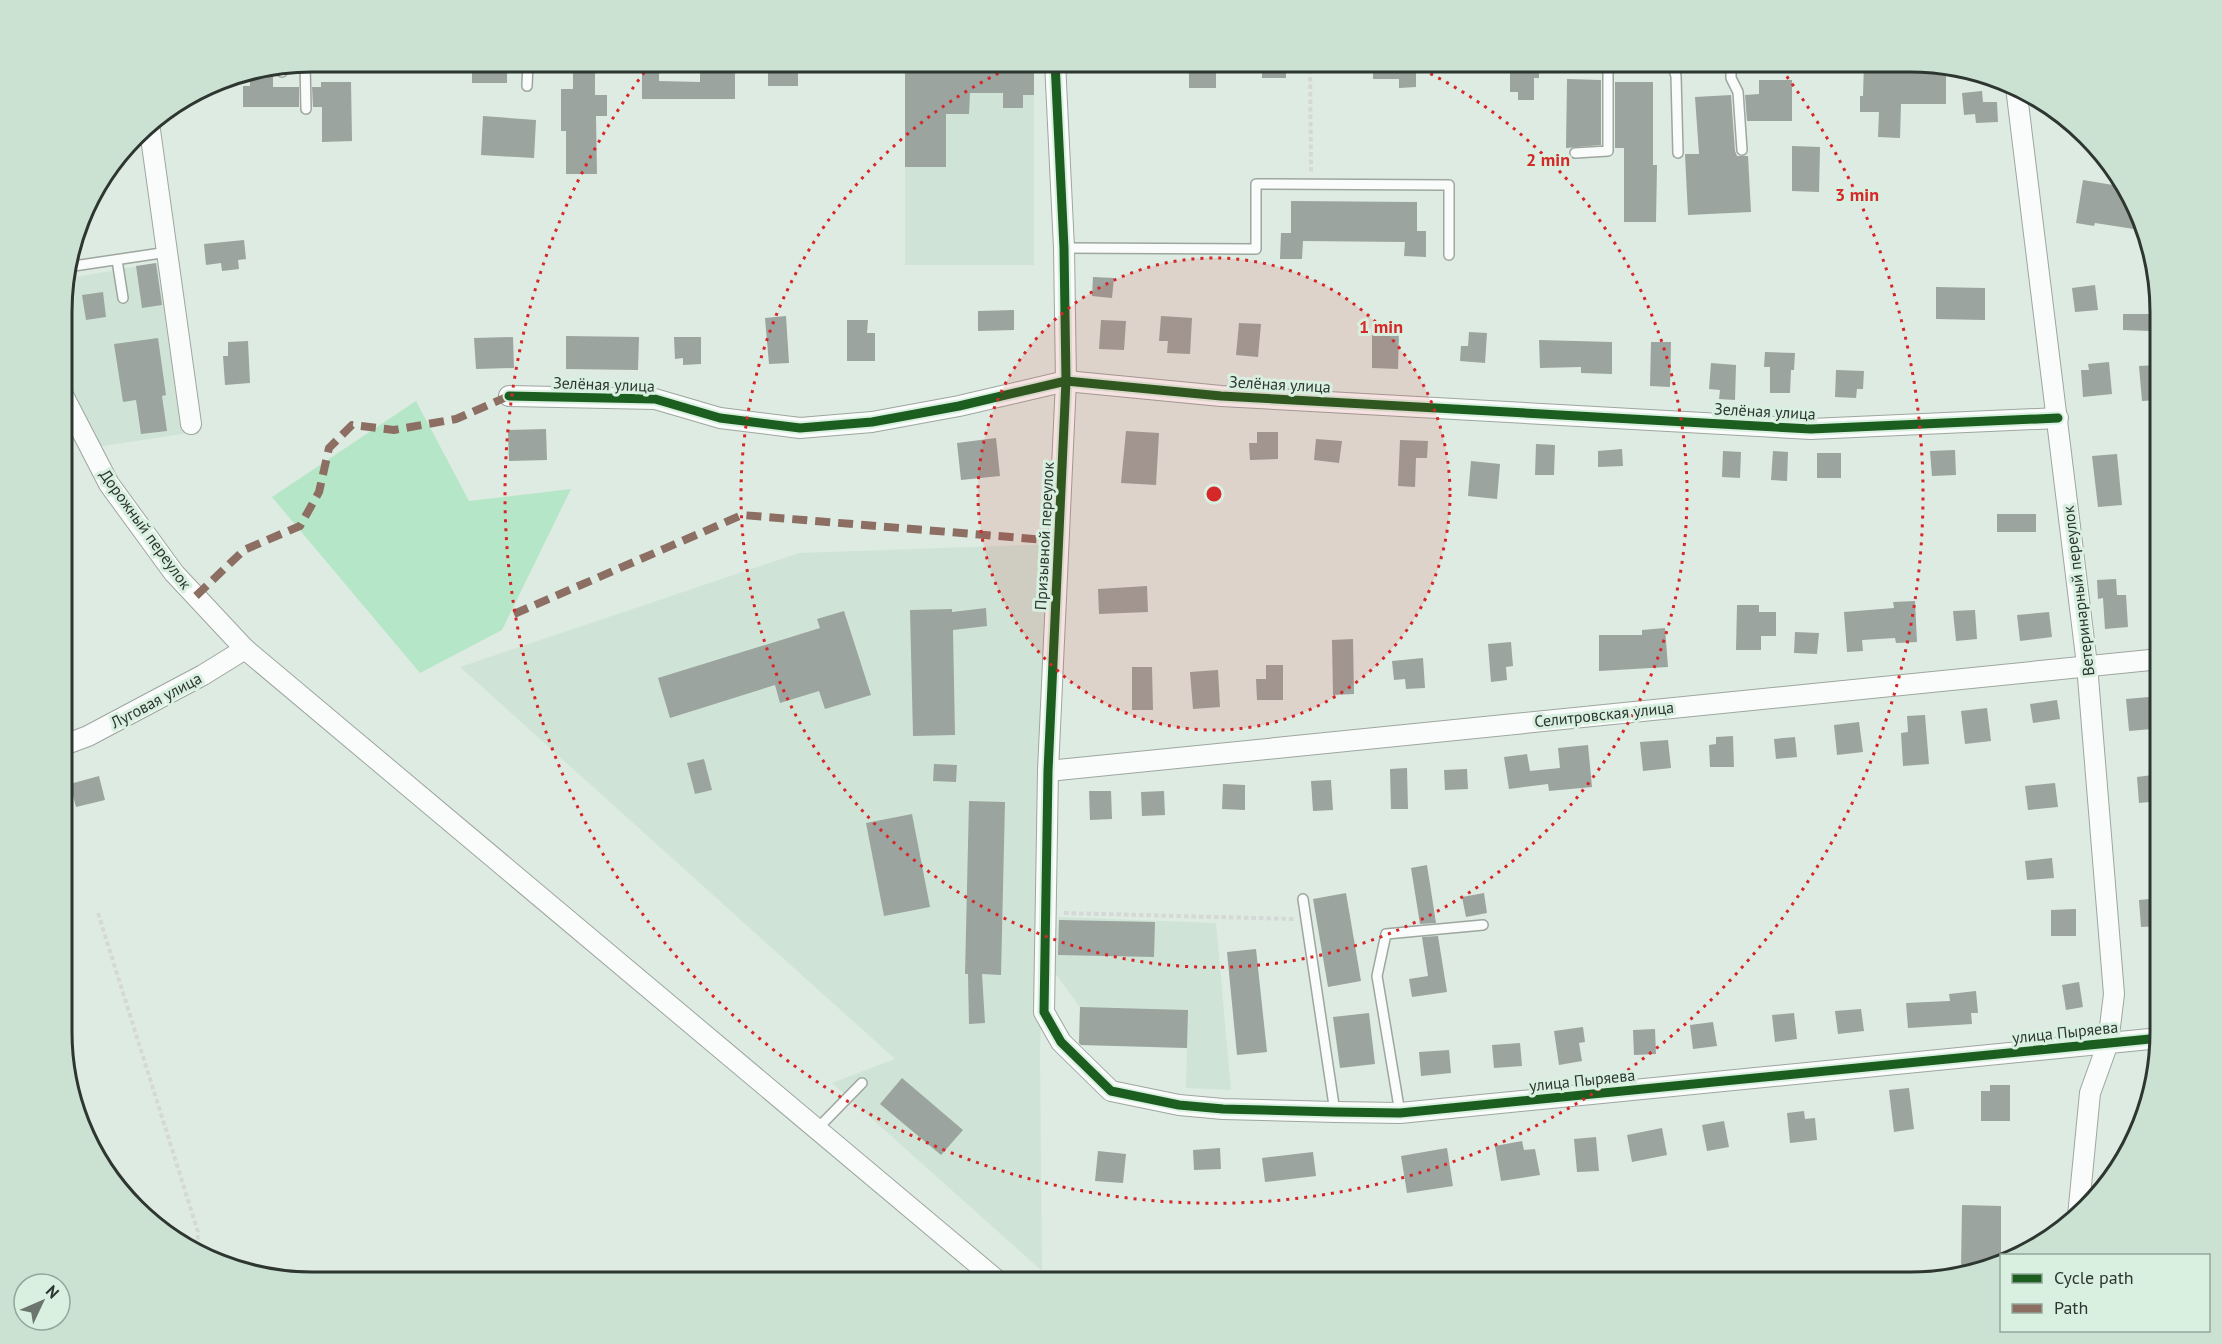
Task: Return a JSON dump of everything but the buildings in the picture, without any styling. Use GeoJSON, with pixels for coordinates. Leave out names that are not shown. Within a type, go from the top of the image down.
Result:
{"type":"FeatureCollection","features":[{"type":"Feature","properties":{"kind":"street","name":"Призывной переулок"},"geometry":{"type":"LineString","coordinates":[[1044,1012],[1048,771],[1066,381],[1064,248],[1055,72]]}},
{"type":"Feature","properties":{"kind":"street","name":"Ветеринарный переулок"},"geometry":{"type":"LineString","coordinates":[[2017,98],[2087,665],[2114,994],[2108,1043],[2090,1093],[2079,1203]]}},
{"type":"Feature","properties":{"kind":"street"},"geometry":{"type":"LineString","coordinates":[[150,135],[191,424]]}},
{"type":"Feature","properties":{"kind":"street","name":"Зелёная улица"},"geometry":{"type":"LineString","coordinates":[[509,396],[655,399],[720,418],[800,428],[872,422],[959,406],[1066,381],[1221,396],[1811,429],[2058,418]]}},
{"type":"Feature","properties":{"kind":"street","name":"Дорожный переулок"},"geometry":{"type":"LineString","coordinates":[[72,414],[109,483],[174,573],[245,649],[987,1272]]}},
{"type":"Feature","properties":{"kind":"street","name":"Луговая улица"},"geometry":{"type":"LineString","coordinates":[[72,742],[88,736],[203,675],[245,649]]}},
{"type":"Feature","properties":{"kind":"street","name":"Селитровская улица"},"geometry":{"type":"LineString","coordinates":[[1048,771],[2150,660]]}},
{"type":"Feature","properties":{"kind":"street","name":"улица Пыряева"},"geometry":{"type":"LineString","coordinates":[[1044,1012],[1061,1042],[1111,1091],[1179,1105],[1222,1109],[1335,1112],[1400,1113],[2150,1039]]}},
{"type":"Feature","properties":{"kind":"lane"},"geometry":{"type":"LineString","coordinates":[[305,72],[306,109]]}},
{"type":"Feature","properties":{"kind":"lane"},"geometry":{"type":"LineString","coordinates":[[527,86],[528,72]]}},
{"type":"Feature","properties":{"kind":"lane"},"geometry":{"type":"LineString","coordinates":[[1575,153],[1608,151],[1608,72]]}},
{"type":"Feature","properties":{"kind":"lane"},"geometry":{"type":"LineString","coordinates":[[1675,72],[1678,153]]}},
{"type":"Feature","properties":{"kind":"lane"},"geometry":{"type":"LineString","coordinates":[[1731,72],[1731,78],[1738,92],[1742,150]]}},
{"type":"Feature","properties":{"kind":"lane"},"geometry":{"type":"LineString","coordinates":[[1064,248],[1256,249],[1256,184],[1449,185],[1449,255]]}},
{"type":"Feature","properties":{"kind":"lane"},"geometry":{"type":"LineString","coordinates":[[77,266],[168,252]]}},
{"type":"Feature","properties":{"kind":"lane"},"geometry":{"type":"LineString","coordinates":[[117,260],[123,298]]}},
{"type":"Feature","properties":{"kind":"lane"},"geometry":{"type":"LineString","coordinates":[[1303,899],[1335,1112]]}},
{"type":"Feature","properties":{"kind":"lane"},"geometry":{"type":"LineString","coordinates":[[1400,1113],[1377,976],[1386,934],[1483,925]]}},
{"type":"Feature","properties":{"kind":"lane"},"geometry":{"type":"LineString","coordinates":[[817,1129],[862,1083]]}},
{"type":"Feature","properties":{"kind":"path"},"geometry":{"type":"LineString","coordinates":[[1310,72],[1311,184]]}},
{"type":"Feature","properties":{"kind":"path"},"geometry":{"type":"LineString","coordinates":[[1046,913],[1306,919]]}},
{"type":"Feature","properties":{"kind":"path"},"geometry":{"type":"LineString","coordinates":[[98,914],[198,1232],[197,1243]]}},
{"type":"Feature","properties":{"kind":"shaded area"},"geometry":{"type":"Polygon","coordinates":[[[905,72],[1034,72],[1034,265],[905,265],[905,72]]]}},
{"type":"Feature","properties":{"kind":"shaded area"},"geometry":{"type":"Polygon","coordinates":[[[168,261],[195,432],[91,448],[75,420],[72,407],[72,312],[75,277],[168,261]]]}},
{"type":"Feature","properties":{"kind":"shaded area"},"geometry":{"type":"Polygon","coordinates":[[[1056,544],[1040,1051],[1042,1271],[832,1083],[895,1059],[460,667],[799,553],[1056,544]]]}},
{"type":"Feature","properties":{"kind":"shaded area"},"geometry":{"type":"Polygon","coordinates":[[[1058,917],[1216,923],[1231,1090],[1186,1088],[1187,1048],[1079,1045],[1080,1007],[1055,973],[1058,917]]]}},
{"type":"Feature","properties":{"kind":"green space"},"geometry":{"type":"Polygon","coordinates":[[[416,401],[469,501],[571,489],[502,630],[420,673],[272,497],[416,401]]]}},
{"type":"Feature","properties":{"kind":"marked path"},"geometry":{"type":"LineString","coordinates":[[196,596],[244,550],[300,526],[319,492],[329,448],[352,425],[394,430],[456,419],[509,396]]}},
{"type":"Feature","properties":{"kind":"marked path"},"geometry":{"type":"LineString","coordinates":[[514,614],[742,515],[1059,541]]}},
{"type":"Feature","properties":{"kind":"cycle path"},"geometry":{"type":"LineString","coordinates":[[1055,72],[1064,248],[1066,381],[1048,771],[1044,1012],[1061,1042],[1111,1091],[1179,1105],[1223,1109],[1400,1113],[2150,1039]]}},
{"type":"Feature","properties":{"kind":"cycle path"},"geometry":{"type":"LineString","coordinates":[[509,396],[655,399],[720,418],[800,428],[872,422],[959,406],[1066,381],[1221,396],[1811,429],[2058,418]]}}]}
